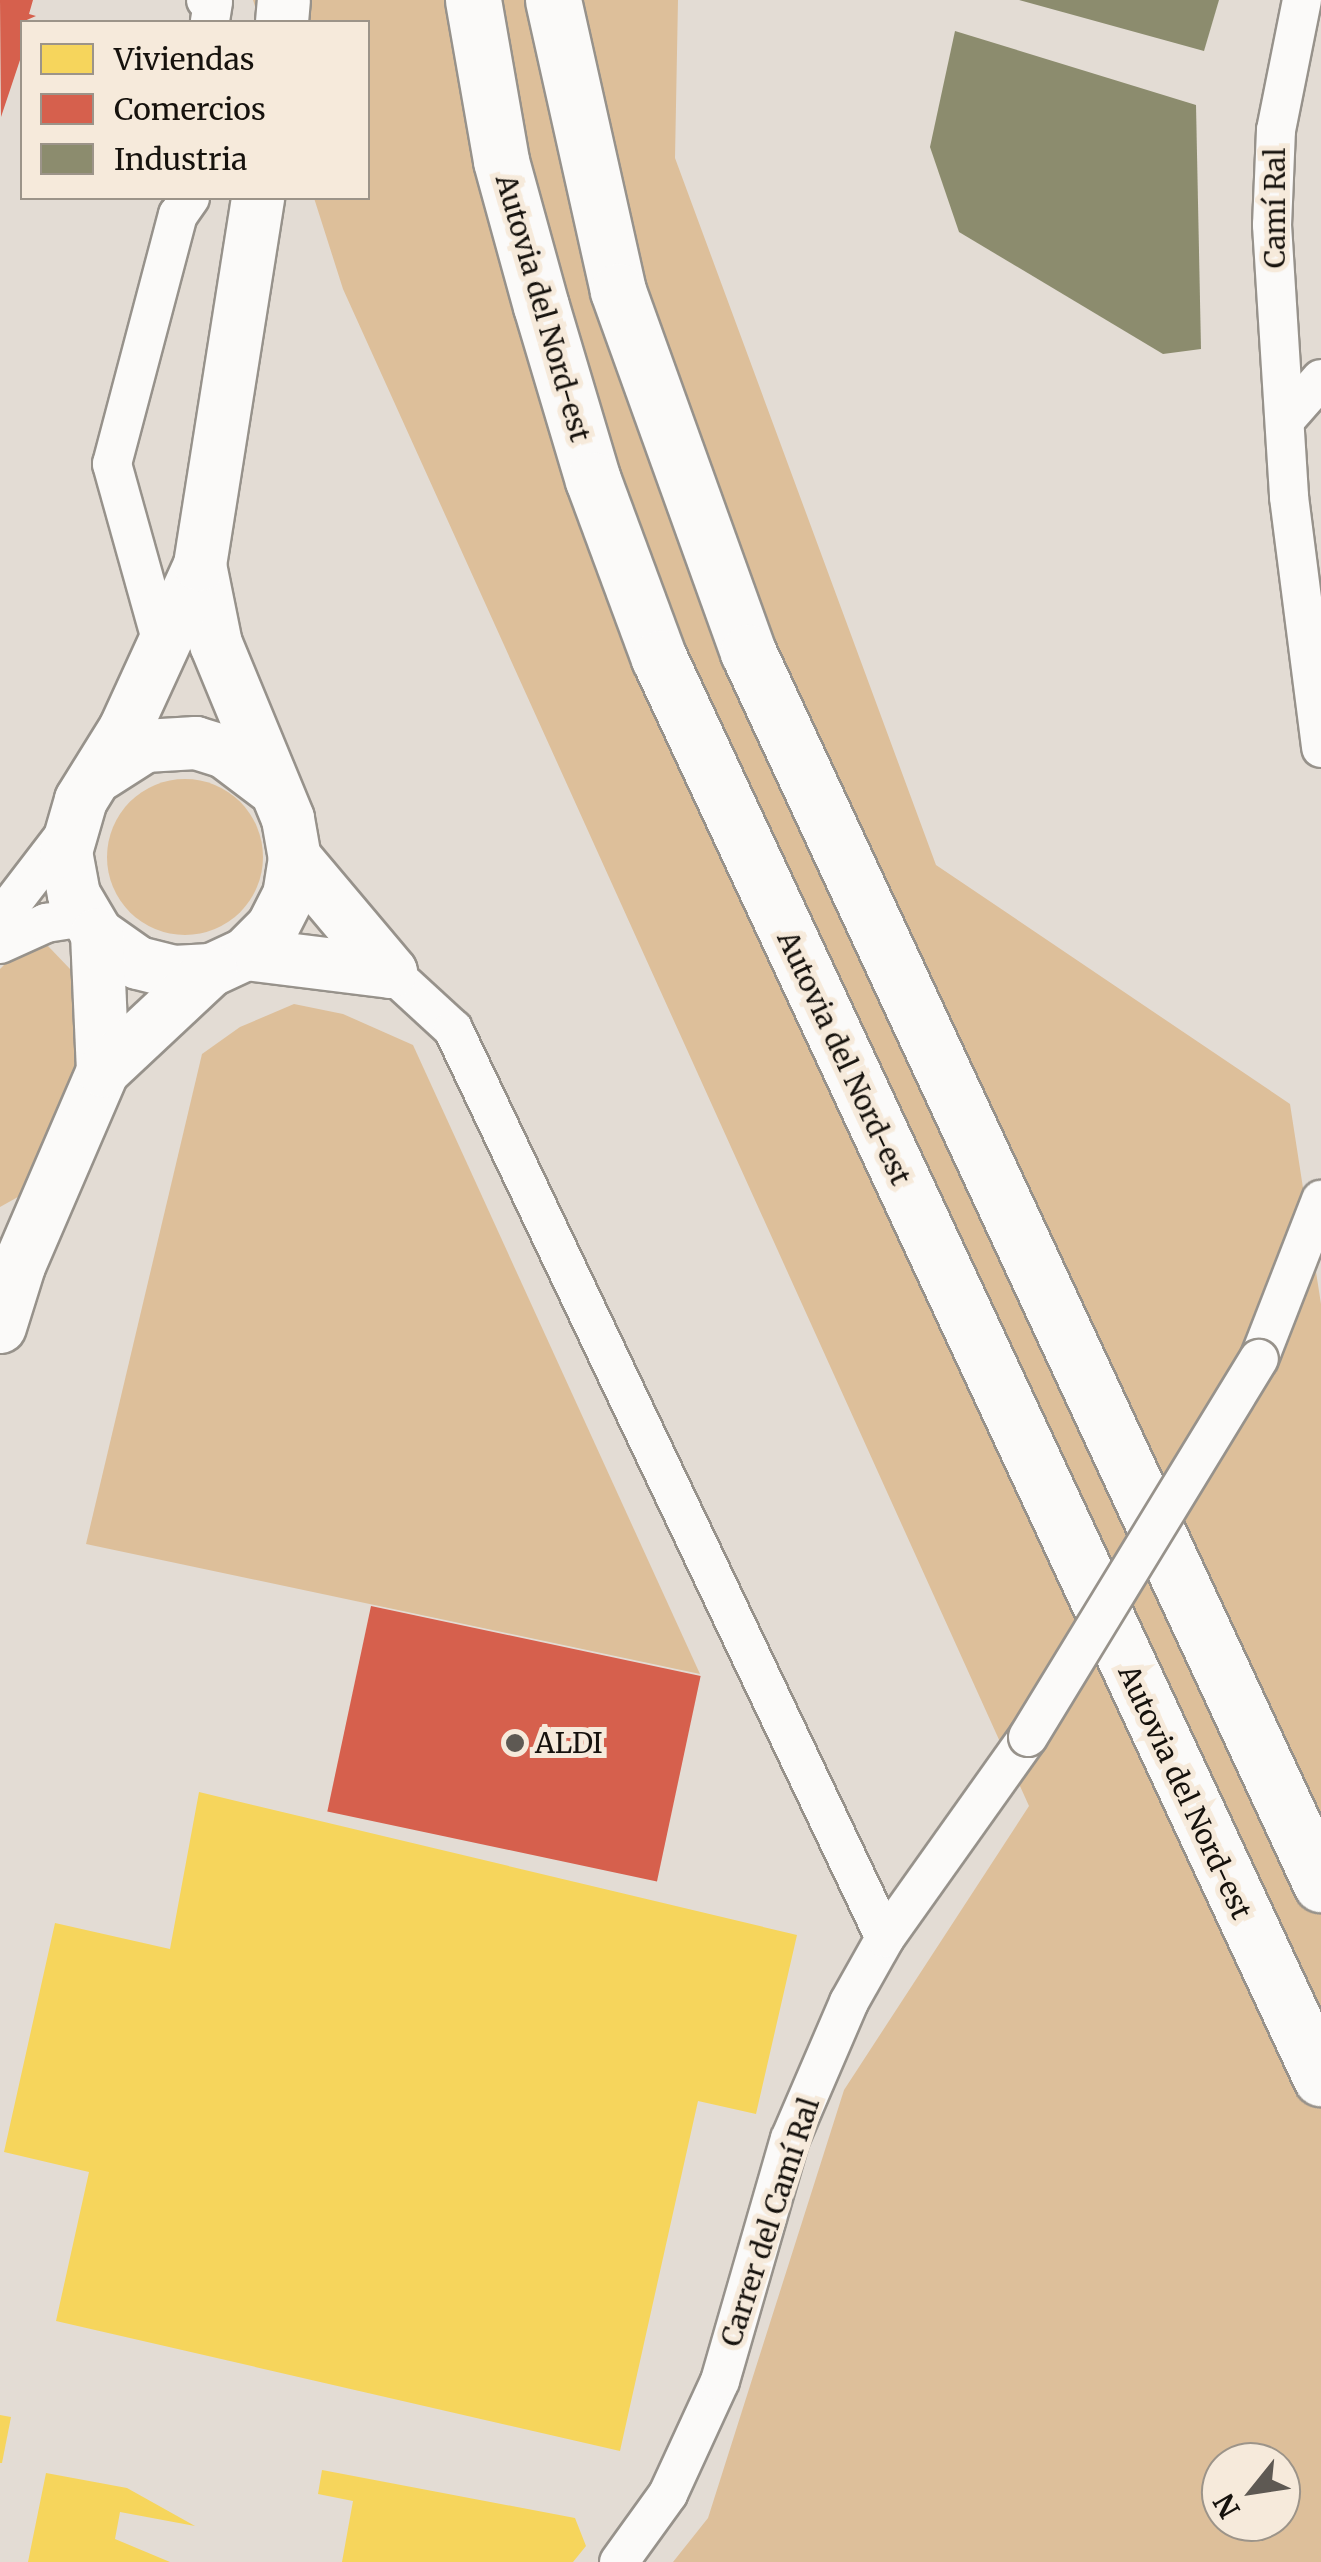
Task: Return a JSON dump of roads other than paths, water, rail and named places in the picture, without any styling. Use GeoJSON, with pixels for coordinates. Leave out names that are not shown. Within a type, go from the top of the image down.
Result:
{"type":"FeatureCollection","features":[{"type":"Feature","properties":{"kind":"highway","name":"Autovia del Nord-est"},"geometry":{"type":"LineString","coordinates":[[472,0],[500,161],[593,480],[658,658],[1321,2078]]}},
{"type":"Feature","properties":{"kind":"highway"},"geometry":{"type":"LineString","coordinates":[[553,0],[618,291],[748,652],[1321,1884]]}},
{"type":"Feature","properties":{"kind":"main road"},"geometry":{"type":"LineString","coordinates":[[104,1071],[90,926],[68,874],[69,829],[101,774],[200,564],[258,200]]}},
{"type":"Feature","properties":{"kind":"main road"},"geometry":{"type":"LineString","coordinates":[[0,1327],[10,1273],[104,1071],[272,928],[289,895],[295,858],[288,820],[270,786],[216,644],[200,564]]}},
{"type":"Feature","properties":{"kind":"main road"},"geometry":{"type":"LineString","coordinates":[[101,774],[145,746],[196,743],[226,752],[270,786]]}},
{"type":"Feature","properties":{"kind":"main road"},"geometry":{"type":"LineString","coordinates":[[295,858],[391,972]]}},
{"type":"Feature","properties":{"kind":"main road"},"geometry":{"type":"LineString","coordinates":[[90,926],[138,963],[174,972],[228,962],[391,972]]}},
{"type":"Feature","properties":{"kind":"street"},"geometry":{"type":"LineString","coordinates":[[206,0],[213,2],[210,20]]}},
{"type":"Feature","properties":{"kind":"street","name":"Camí Ral"},"geometry":{"type":"LineString","coordinates":[[1302,0],[1272,183],[1303,424],[1321,748]]}},
{"type":"Feature","properties":{"kind":"street"},"geometry":{"type":"LineString","coordinates":[[162,643],[112,464],[183,203]]}},
{"type":"Feature","properties":{"kind":"street"},"geometry":{"type":"LineString","coordinates":[[1303,424],[1321,380]]}},
{"type":"Feature","properties":{"kind":"street"},"geometry":{"type":"LineString","coordinates":[[0,919],[69,829]]}},
{"type":"Feature","properties":{"kind":"street"},"geometry":{"type":"LineString","coordinates":[[0,944],[46,924],[90,926]]}},
{"type":"Feature","properties":{"kind":"street"},"geometry":{"type":"LineString","coordinates":[[391,972],[453,1029],[885,1938]]}},
{"type":"Feature","properties":{"kind":"street","name":"Carrer del Camí Ral"},"geometry":{"type":"LineString","coordinates":[[619,2562],[668,2494],[720,2381],[790,2139],[849,2002],[885,1938],[1028,1737],[1259,1358],[1321,1200]]}},
{"type":"Feature","properties":{"kind":"place","name":"ALDI"},"geometry":{"type":"Point","coordinates":[515,1743]}}]}
